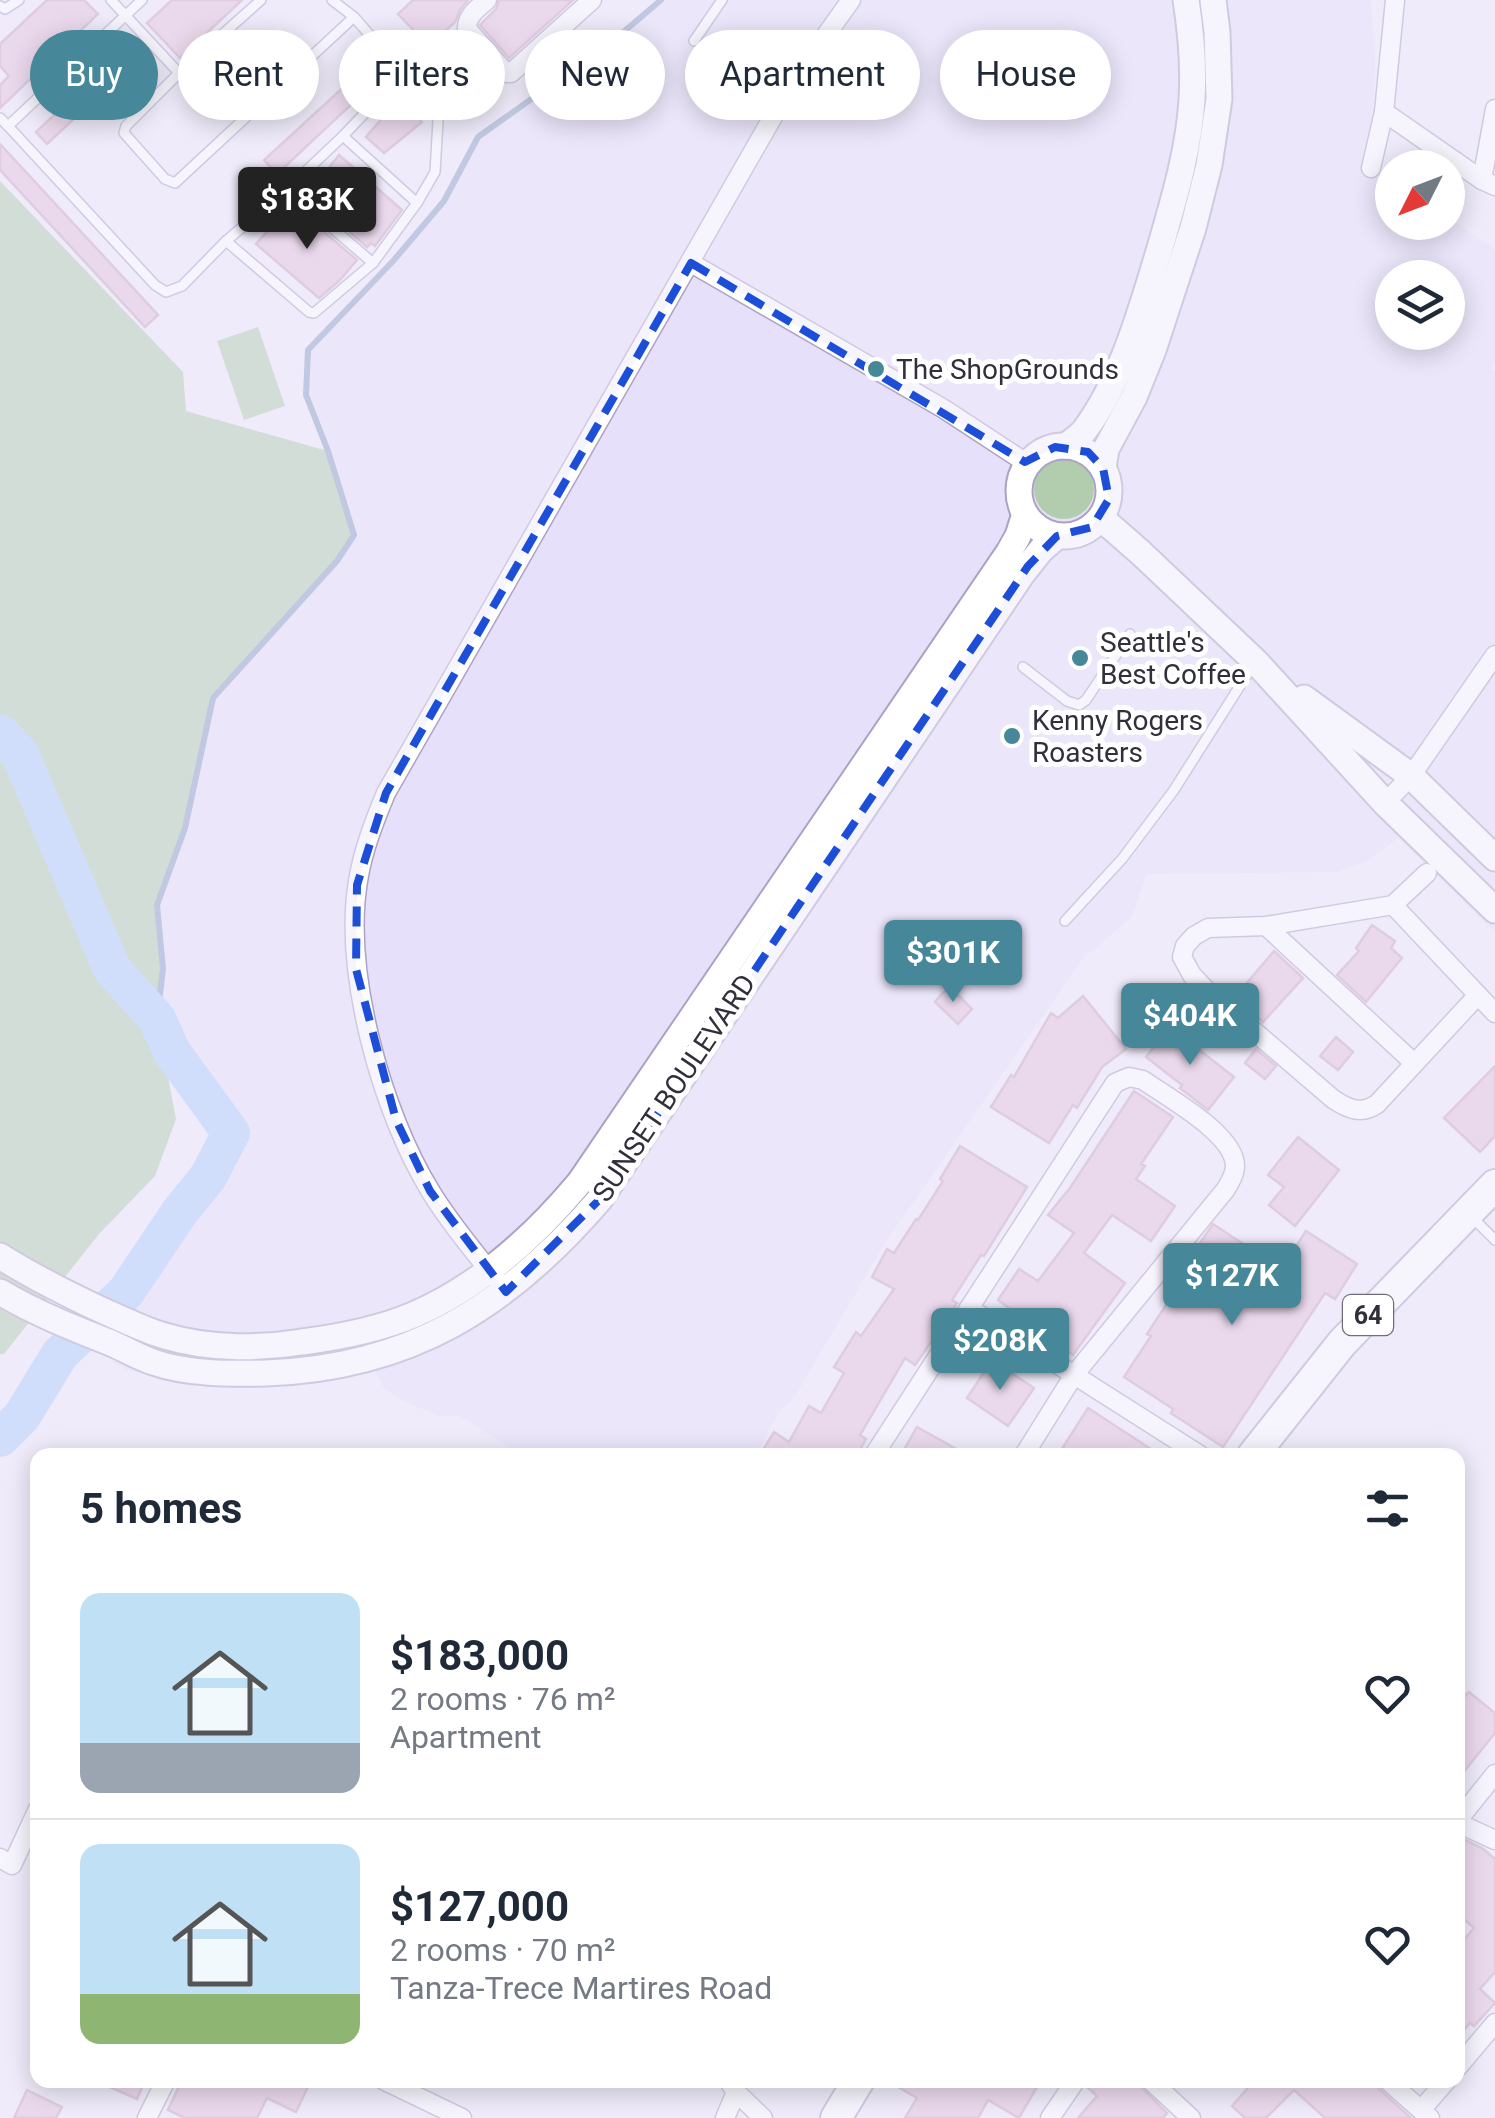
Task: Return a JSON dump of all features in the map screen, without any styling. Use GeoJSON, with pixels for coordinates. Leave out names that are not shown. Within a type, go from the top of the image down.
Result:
{"type":"FeatureCollection","features":[{"type":"Feature","properties":{"kind":"main road"},"geometry":{"type":"LineString","coordinates":[[1066,446],[1081,434],[1112,383],[1150,281],[1184,162],[1192,100],[1186,0]]}},
{"type":"Feature","properties":{"kind":"main road"},"geometry":{"type":"LineString","coordinates":[[1104,468],[1088,452],[1066,446],[1045,450],[1022,474],[1019,494],[1026,514],[1039,528],[1058,536],[1081,533],[1100,518],[1109,499],[1104,468],[1106,448],[1134,397],[1153,350],[1209,165],[1219,99],[1212,0]]}},
{"type":"Feature","properties":{"kind":"main road","name":"SUNSET BOULEVARD"},"geometry":{"type":"LineString","coordinates":[[0,1256],[68,1294],[166,1337],[243,1347],[336,1338],[378,1327],[444,1299],[488,1270],[556,1212],[580,1182],[1008,552],[1026,514]]}},
{"type":"Feature","properties":{"kind":"main road"},"geometry":{"type":"LineString","coordinates":[[1100,518],[1256,662],[1385,802],[1495,910]]}},
{"type":"Feature","properties":{"kind":"main road","name":"SUNSET BOULEVARD"},"geometry":{"type":"LineString","coordinates":[[0,1292],[56,1321],[154,1362],[239,1374],[340,1365],[385,1354],[426,1339],[506,1292],[561,1243],[600,1199],[1028,566],[1058,536]]}},
{"type":"Feature","properties":{"kind":"main road"},"geometry":{"type":"LineString","coordinates":[[1256,662],[1411,776],[1495,858]]}},
{"type":"Feature","properties":{"kind":"main road","name":"64"},"geometry":{"type":"LineString","coordinates":[[1258,1448],[1342,1343],[1495,1185]]}},
{"type":"Feature","properties":{"kind":"main road"},"geometry":{"type":"LineString","coordinates":[[836,2118],[853,2088]]}},
{"type":"Feature","properties":{"kind":"street"},"geometry":{"type":"LineString","coordinates":[[487,0],[470,16],[467,29],[506,73],[511,73],[592,0]]}},
{"type":"Feature","properties":{"kind":"street"},"geometry":{"type":"LineString","coordinates":[[506,1292],[430,1191],[396,1120],[369,1037],[356,969],[355,912],[363,854],[386,794],[794,80],[851,0]]}},
{"type":"Feature","properties":{"kind":"street"},"geometry":{"type":"LineString","coordinates":[[1372,168],[1384,112],[1395,0]]}},
{"type":"Feature","properties":{"kind":"street"},"geometry":{"type":"LineString","coordinates":[[1384,112],[1488,183],[1495,109]]}},
{"type":"Feature","properties":{"kind":"street"},"geometry":{"type":"LineString","coordinates":[[692,263],[944,409],[1028,464]]}},
{"type":"Feature","properties":{"kind":"street"},"geometry":{"type":"LineString","coordinates":[[1385,802],[1411,776],[1495,655]]}},
{"type":"Feature","properties":{"kind":"street"},"geometry":{"type":"LineString","coordinates":[[1427,873],[1393,905],[1266,926],[1208,928],[1185,946],[1182,957],[1192,975],[1220,1002],[1332,1099],[1358,1111],[1378,1104],[1478,995]]}},
{"type":"Feature","properties":{"kind":"street"},"geometry":{"type":"LineString","coordinates":[[1393,905],[1495,1014]]}},
{"type":"Feature","properties":{"kind":"street"},"geometry":{"type":"LineString","coordinates":[[1266,926],[1414,1063]]}},
{"type":"Feature","properties":{"kind":"street"},"geometry":{"type":"LineString","coordinates":[[879,1448],[1115,1084],[1129,1078],[1142,1080],[1220,1135],[1232,1152],[1236,1170],[1226,1189],[1074,1375],[1028,1448]]}},
{"type":"Feature","properties":{"kind":"street"},"geometry":{"type":"LineString","coordinates":[[969,1308],[1189,1448]]}},
{"type":"Feature","properties":{"kind":"street"},"geometry":{"type":"LineString","coordinates":[[1465,1813],[1495,1774]]}},
{"type":"Feature","properties":{"kind":"street"},"geometry":{"type":"LineString","coordinates":[[1465,1825],[1495,1840]]}},
{"type":"Feature","properties":{"kind":"street"},"geometry":{"type":"LineString","coordinates":[[0,1858],[12,1865],[30,1826]]}},
{"type":"Feature","properties":{"kind":"street"},"geometry":{"type":"LineString","coordinates":[[1465,2059],[1495,2023]]}},
{"type":"Feature","properties":{"kind":"street"},"geometry":{"type":"LineString","coordinates":[[147,2118],[162,2088]]}},
{"type":"Feature","properties":{"kind":"street"},"geometry":{"type":"LineString","coordinates":[[400,2088],[462,2118]]}},
{"type":"Feature","properties":{"kind":"street"},"geometry":{"type":"LineString","coordinates":[[724,2118],[732,2088]]}},
{"type":"Feature","properties":{"kind":"street"},"geometry":{"type":"LineString","coordinates":[[734,2088],[763,2118]]}},
{"type":"Feature","properties":{"kind":"street"},"geometry":{"type":"LineString","coordinates":[[1050,2118],[1071,2088]]}},
{"type":"Feature","properties":{"kind":"street"},"geometry":{"type":"LineString","coordinates":[[1159,2088],[1192,2118]]}},
{"type":"Feature","properties":{"kind":"street"},"geometry":{"type":"LineString","coordinates":[[1396,2088],[1426,2114],[1442,2088]]}},
{"type":"Feature","properties":{"kind":"lane"},"geometry":{"type":"LineString","coordinates":[[0,6],[5,9],[19,0]]}},
{"type":"Feature","properties":{"kind":"lane"},"geometry":{"type":"LineString","coordinates":[[111,0],[178,71]]}},
{"type":"Feature","properties":{"kind":"lane"},"geometry":{"type":"LineString","coordinates":[[142,0],[4,122],[155,286],[166,292],[182,286],[358,120]]}},
{"type":"Feature","properties":{"kind":"lane"},"geometry":{"type":"LineString","coordinates":[[228,30],[261,0]]}},
{"type":"Feature","properties":{"kind":"lane"},"geometry":{"type":"LineString","coordinates":[[332,0],[365,30]]}},
{"type":"Feature","properties":{"kind":"lane"},"geometry":{"type":"LineString","coordinates":[[702,30],[722,0]]}},
{"type":"Feature","properties":{"kind":"lane"},"geometry":{"type":"LineString","coordinates":[[319,49],[354,17]]}},
{"type":"Feature","properties":{"kind":"lane"},"geometry":{"type":"LineString","coordinates":[[178,75],[126,126],[124,133],[166,179],[174,182],[242,120]]}},
{"type":"Feature","properties":{"kind":"lane"},"geometry":{"type":"LineString","coordinates":[[226,241],[314,313],[373,263],[418,203],[434,172],[438,120]]}},
{"type":"Feature","properties":{"kind":"lane"},"geometry":{"type":"LineString","coordinates":[[343,136],[418,203]]}},
{"type":"Feature","properties":{"kind":"lane"},"geometry":{"type":"LineString","coordinates":[[287,189],[373,263]]}},
{"type":"Feature","properties":{"kind":"lane"},"geometry":{"type":"LineString","coordinates":[[1023,667],[1067,701],[1079,705],[1130,634]]}},
{"type":"Feature","properties":{"kind":"lane"},"geometry":{"type":"LineString","coordinates":[[1065,921],[1122,859],[1174,790],[1256,662]]}},
{"type":"Feature","properties":{"kind":"lane"},"geometry":{"type":"LineString","coordinates":[[1468,1212],[1495,1240]]}},
{"type":"Feature","properties":{"kind":"highlighted area"},"geometry":{"type":"Polygon","coordinates":[[[691,263],[1025,462],[1055,447],[1088,452],[1103,468],[1109,499],[1092,527],[1057,536],[1028,566],[600,1199],[506,1292],[430,1191],[396,1120],[356,969],[357,885],[386,793],[691,263]]]}},
{"type":"Feature","properties":{"kind":"shaded area"},"geometry":{"type":"Polygon","coordinates":[[[661,0],[1371,0],[1373,113],[1364,163],[1375,170],[1375,240],[1465,240],[1465,229],[1495,250],[1495,362],[1491,368],[1495,371],[1495,932],[1398,838],[1369,860],[1338,872],[1147,874],[1131,918],[1084,957],[885,1243],[794,1398],[779,1412],[759,1448],[510,1448],[460,1416],[440,1416],[400,1400],[384,1388],[375,1370],[282,1386],[236,1388],[130,1371],[113,1363],[134,1310],[118,1299],[208,1177],[231,1133],[172,1052],[157,1019],[163,969],[157,905],[185,827],[213,698],[337,561],[354,535],[306,395],[308,350],[444,201],[478,137],[525,103],[525,120],[665,120],[665,30],[626,30],[661,0]]]}},
{"type":"Feature","properties":{"kind":"green space"},"geometry":{"type":"Polygon","coordinates":[[[0,181],[183,372],[186,411],[328,451],[354,535],[337,561],[213,698],[185,827],[157,905],[163,969],[157,1019],[176,1119],[155,1176],[99,1234],[4,1354],[0,1354],[0,181]]]}},
{"type":"Feature","properties":{"kind":"green space"},"geometry":{"type":"Polygon","coordinates":[[[258,327],[285,406],[244,420],[217,341],[258,327]]]}},
{"type":"Feature","properties":{"kind":"green space"},"geometry":{"type":"Polygon","coordinates":[[[1064,459],[1085,468],[1094,489],[1085,510],[1064,519],[1043,510],[1034,489],[1043,468],[1064,459]]]}},
{"type":"Feature","properties":{"kind":"building"},"geometry":{"type":"Polygon","coordinates":[[[47,0],[84,0],[98,14],[81,30],[30,30],[30,79],[0,108],[0,85],[9,76],[0,66],[0,44],[47,0]]]}},
{"type":"Feature","properties":{"kind":"building"},"geometry":{"type":"Polygon","coordinates":[[[172,0],[242,0],[210,30],[178,30],[178,56],[158,30],[147,23],[172,0]]]}},
{"type":"Feature","properties":{"kind":"building"},"geometry":{"type":"Polygon","coordinates":[[[413,0],[468,0],[446,30],[414,30],[398,14],[413,0]]]}},
{"type":"Feature","properties":{"kind":"building"},"geometry":{"type":"Polygon","coordinates":[[[499,0],[573,0],[540,30],[525,30],[525,44],[509,58],[505,53],[505,30],[484,30],[480,25],[496,9],[499,0]]]}},
{"type":"Feature","properties":{"kind":"building"},"geometry":{"type":"Polygon","coordinates":[[[339,91],[339,116],[277,174],[264,160],[308,120],[319,120],[319,110],[339,91]]]}},
{"type":"Feature","properties":{"kind":"building"},"geometry":{"type":"Polygon","coordinates":[[[49,120],[73,120],[47,144],[36,132],[49,120]]]}},
{"type":"Feature","properties":{"kind":"building"},"geometry":{"type":"Polygon","coordinates":[[[381,120],[422,122],[384,153],[366,137],[381,120]]]}},
{"type":"Feature","properties":{"kind":"building"},"geometry":{"type":"Polygon","coordinates":[[[0,144],[158,315],[145,327],[0,170],[0,144]]]}},
{"type":"Feature","properties":{"kind":"building"},"geometry":{"type":"Polygon","coordinates":[[[339,155],[402,210],[375,246],[371,243],[367,247],[307,195],[339,155]]]}},
{"type":"Feature","properties":{"kind":"building"},"geometry":{"type":"Polygon","coordinates":[[[296,208],[357,260],[319,298],[256,244],[286,211],[291,215],[296,208]]]}},
{"type":"Feature","properties":{"kind":"building"},"geometry":{"type":"Polygon","coordinates":[[[1372,925],[1395,941],[1391,948],[1402,958],[1366,1002],[1337,975],[1359,951],[1356,948],[1372,925]]]}},
{"type":"Feature","properties":{"kind":"building"},"geometry":{"type":"Polygon","coordinates":[[[1274,951],[1303,978],[1263,1022],[1234,998],[1274,951]]]}},
{"type":"Feature","properties":{"kind":"building"},"geometry":{"type":"Polygon","coordinates":[[[949,986],[972,1009],[958,1024],[935,1002],[949,986]]]}},
{"type":"Feature","properties":{"kind":"building"},"geometry":{"type":"Polygon","coordinates":[[[1083,996],[1126,1049],[1102,1067],[1049,1143],[991,1107],[1011,1075],[1014,1077],[1051,1013],[1058,1018],[1083,996]]]}},
{"type":"Feature","properties":{"kind":"building"},"geometry":{"type":"Polygon","coordinates":[[[1170,1027],[1234,1077],[1208,1110],[1146,1057],[1170,1027]]]}},
{"type":"Feature","properties":{"kind":"building"},"geometry":{"type":"Polygon","coordinates":[[[1336,1037],[1353,1052],[1338,1070],[1320,1056],[1336,1037]]]}},
{"type":"Feature","properties":{"kind":"building"},"geometry":{"type":"Polygon","coordinates":[[[1256,1049],[1276,1066],[1265,1079],[1245,1063],[1256,1049]]]}},
{"type":"Feature","properties":{"kind":"building"},"geometry":{"type":"Polygon","coordinates":[[[1495,1066],[1495,1136],[1480,1152],[1444,1118],[1495,1066]]]}},
{"type":"Feature","properties":{"kind":"building"},"geometry":{"type":"Polygon","coordinates":[[[1134,1091],[1173,1117],[1141,1164],[1145,1166],[1136,1179],[1175,1206],[1151,1241],[1112,1215],[1084,1253],[1125,1283],[1073,1355],[998,1300],[1019,1269],[1038,1281],[1074,1233],[1048,1215],[1134,1091]]]}},
{"type":"Feature","properties":{"kind":"building"},"geometry":{"type":"Polygon","coordinates":[[[1298,1137],[1339,1170],[1295,1226],[1269,1205],[1284,1187],[1268,1175],[1298,1137]]]}},
{"type":"Feature","properties":{"kind":"building"},"geometry":{"type":"Polygon","coordinates":[[[960,1146],[1027,1187],[952,1300],[957,1303],[915,1365],[905,1358],[860,1435],[866,1439],[861,1448],[764,1448],[774,1432],[789,1442],[809,1406],[821,1413],[844,1373],[834,1367],[856,1332],[861,1336],[894,1289],[872,1277],[887,1249],[894,1253],[918,1220],[943,1181],[940,1179],[960,1146]]]}},
{"type":"Feature","properties":{"kind":"building"},"geometry":{"type":"Polygon","coordinates":[[[1213,1224],[1281,1269],[1306,1231],[1357,1264],[1335,1299],[1325,1293],[1223,1447],[1124,1377],[1197,1258],[1192,1255],[1213,1224]]]}},
{"type":"Feature","properties":{"kind":"building"},"geometry":{"type":"Polygon","coordinates":[[[992,1360],[1034,1388],[1008,1426],[967,1398],[992,1360]]]}},
{"type":"Feature","properties":{"kind":"building"},"geometry":{"type":"Polygon","coordinates":[[[1088,1408],[1149,1448],[1062,1448],[1088,1408]]]}},
{"type":"Feature","properties":{"kind":"building"},"geometry":{"type":"Polygon","coordinates":[[[917,1427],[954,1448],[905,1448],[917,1427]]]}},
{"type":"Feature","properties":{"kind":"building"},"geometry":{"type":"Polygon","coordinates":[[[1469,1692],[1495,1713],[1495,1733],[1465,1770],[1465,1696],[1469,1692]]]}},
{"type":"Feature","properties":{"kind":"building"},"geometry":{"type":"Polygon","coordinates":[[[1465,1840],[1495,1859],[1495,1972],[1480,1989],[1495,2003],[1474,2026],[1470,2023],[1465,2029],[1465,1939],[1474,1928],[1465,1920],[1465,1840]]]}},
{"type":"Feature","properties":{"kind":"building"},"geometry":{"type":"Polygon","coordinates":[[[112,2088],[142,2088],[137,2099],[112,2088]]]}},
{"type":"Feature","properties":{"kind":"building"},"geometry":{"type":"Polygon","coordinates":[[[178,2088],[307,2088],[296,2112],[267,2098],[257,2118],[185,2118],[168,2110],[178,2088]]]}},
{"type":"Feature","properties":{"kind":"building"},"geometry":{"type":"Polygon","coordinates":[[[900,2088],[1036,2088],[1019,2118],[988,2100],[978,2118],[905,2118],[917,2098],[900,2088]]]}},
{"type":"Feature","properties":{"kind":"building"},"geometry":{"type":"Polygon","coordinates":[[[1088,2088],[1142,2088],[1167,2113],[1163,2118],[1078,2118],[1097,2096],[1088,2088]]]}},
{"type":"Feature","properties":{"kind":"building"},"geometry":{"type":"Polygon","coordinates":[[[1248,2088],[1379,2088],[1411,2118],[1325,2118],[1294,2090],[1266,2118],[1245,2118],[1232,2106],[1248,2088]]]}},
{"type":"Feature","properties":{"kind":"building"},"geometry":{"type":"Polygon","coordinates":[[[27,2090],[62,2107],[56,2118],[14,2118],[27,2090]]]}},
{"type":"Feature","properties":{"kind":"waterway"},"geometry":{"type":"LineString","coordinates":[[157,1019],[163,969],[157,905],[185,828],[213,698],[337,561],[354,535],[306,395],[308,350],[444,201],[478,137],[614,40],[661,0]]}},
{"type":"Feature","properties":{"kind":"waterway"},"geometry":{"type":"LineString","coordinates":[[0,733],[20,754],[112,969],[157,1019],[172,1052],[231,1133],[208,1177],[126,1292],[60,1354],[22,1416],[0,1438]]}},
{"type":"Feature","properties":{"kind":"place","name":"The ShopGrounds"},"geometry":{"type":"Point","coordinates":[876,369]}},
{"type":"Feature","properties":{"kind":"place","name":"Seattle's Best Coffee"},"geometry":{"type":"Point","coordinates":[1080,658]}},
{"type":"Feature","properties":{"kind":"place","name":"Kenny Rogers Roasters"},"geometry":{"type":"Point","coordinates":[1012,736]}}]}
